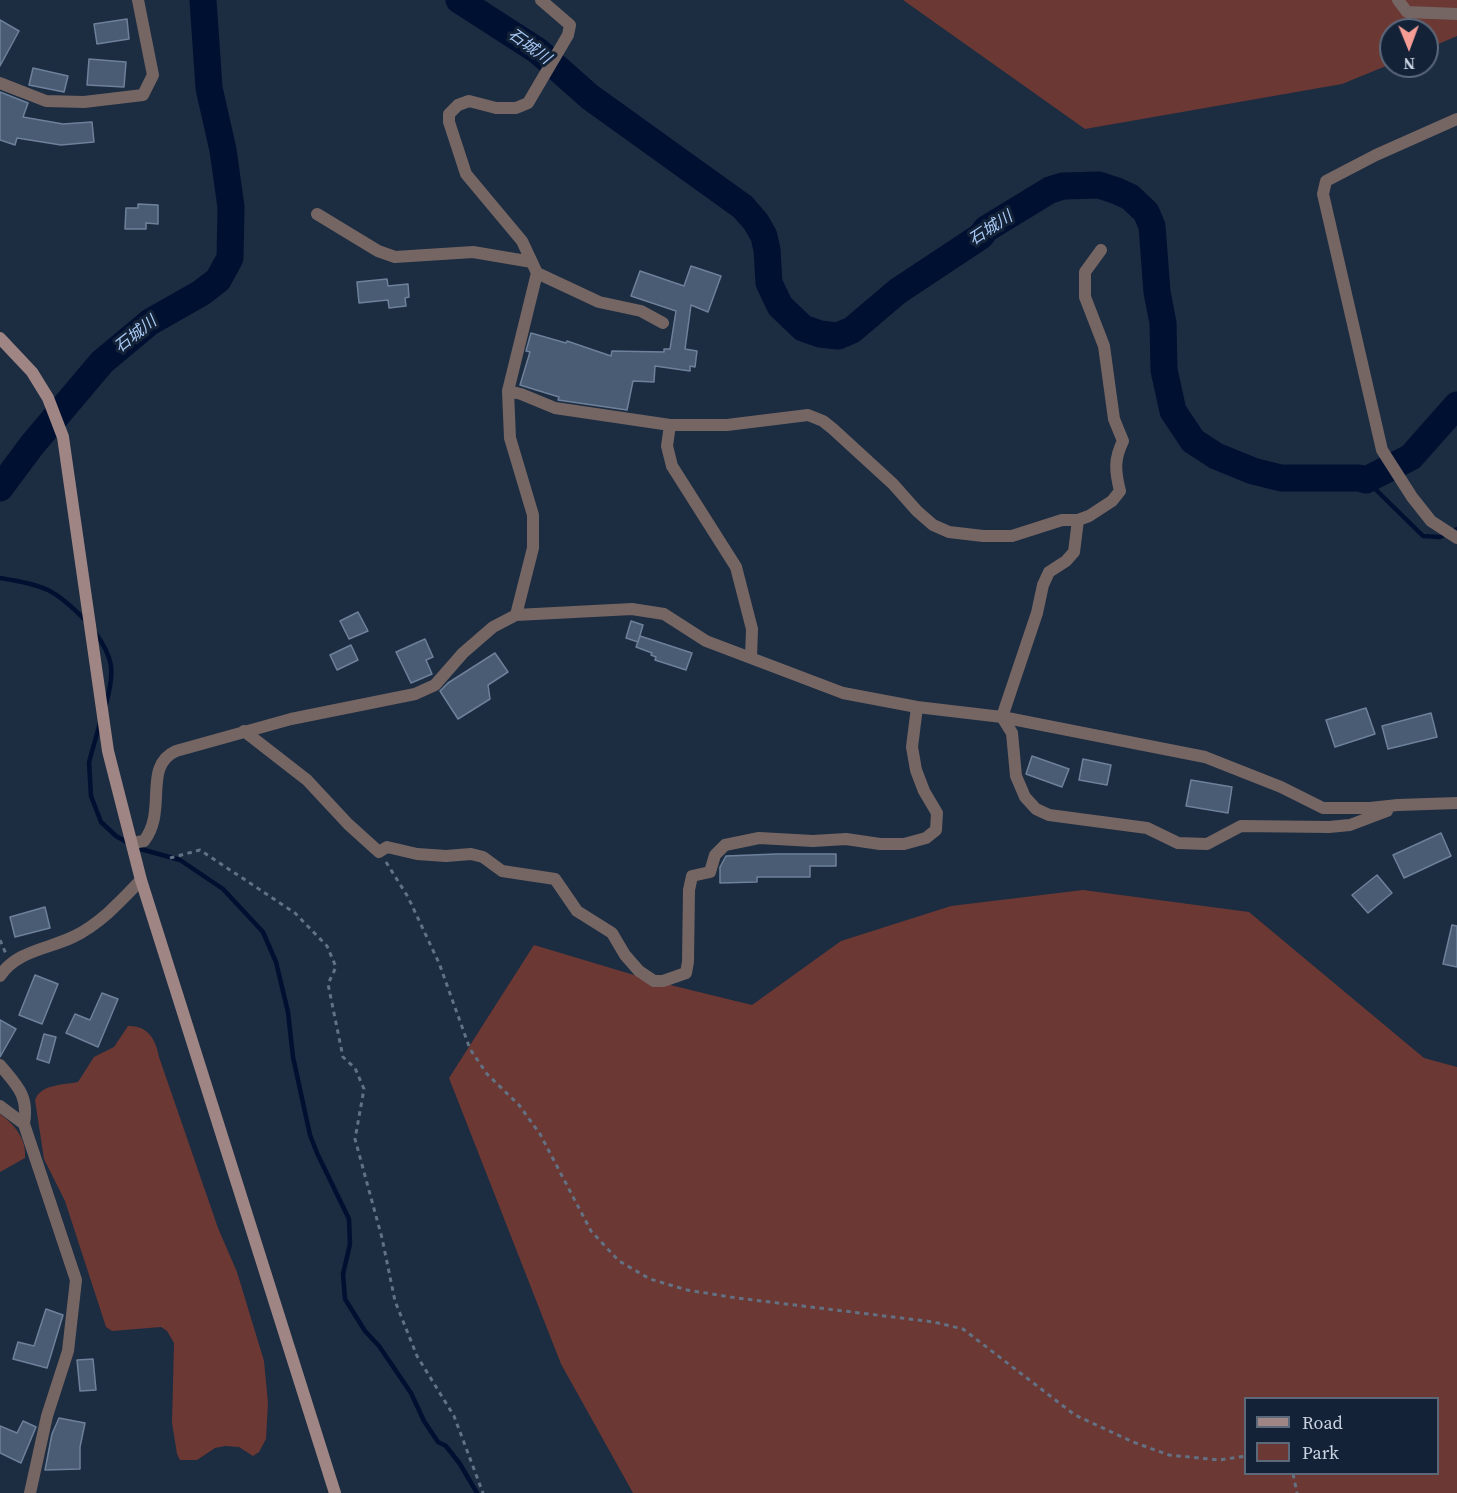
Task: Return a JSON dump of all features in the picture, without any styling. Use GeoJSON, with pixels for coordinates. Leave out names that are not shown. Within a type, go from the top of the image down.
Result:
{"type":"FeatureCollection","features":[{"type":"Feature","properties":{"kind":"street"},"geometry":{"type":"LineString","coordinates":[[0,83],[46,101],[84,102],[143,94],[153,75],[138,0]]}},
{"type":"Feature","properties":{"kind":"street"},"geometry":{"type":"LineString","coordinates":[[516,615],[533,548],[533,515],[510,438],[508,391],[534,267],[522,241],[466,174],[449,122],[449,114],[458,105],[469,100],[496,108],[516,108],[528,103],[568,35],[570,25],[541,0]]}},
{"type":"Feature","properties":{"kind":"street"},"geometry":{"type":"LineString","coordinates":[[1398,0],[1407,12],[1457,14]]}},
{"type":"Feature","properties":{"kind":"street"},"geometry":{"type":"LineString","coordinates":[[1457,119],[1376,155],[1326,181],[1323,194],[1382,450],[1412,497],[1431,520],[1457,538]]}},
{"type":"Feature","properties":{"kind":"street"},"geometry":{"type":"LineString","coordinates":[[317,214],[378,252],[394,257],[473,252],[534,267],[599,302],[641,311],[663,323]]}},
{"type":"Feature","properties":{"kind":"street"},"geometry":{"type":"LineString","coordinates":[[508,391],[555,408],[670,425],[727,425],[808,415],[828,425],[893,484],[933,525],[949,532],[983,536],[1012,536],[1062,520],[1078,520],[1089,516],[1112,501],[1120,491],[1116,475],[1116,454],[1122,441],[1114,419],[1104,346],[1085,297],[1085,272],[1101,250]]}},
{"type":"Feature","properties":{"kind":"street"},"geometry":{"type":"LineString","coordinates":[[0,338],[32,372],[48,398],[63,437],[108,751],[141,880],[335,1493]]}},
{"type":"Feature","properties":{"kind":"street"},"geometry":{"type":"LineString","coordinates":[[670,425],[667,446],[672,466],[736,567],[752,629],[751,658]]}},
{"type":"Feature","properties":{"kind":"street"},"geometry":{"type":"LineString","coordinates":[[1078,520],[1074,552],[1066,561],[1049,572],[1043,585],[1027,644],[1002,717],[1012,734],[1016,776],[1025,797],[1036,809],[1048,815],[1147,828],[1178,843],[1207,843],[1241,826],[1329,827],[1350,825],[1398,805]]}},
{"type":"Feature","properties":{"kind":"street"},"geometry":{"type":"LineString","coordinates":[[132,843],[144,841],[153,827],[158,768],[166,755],[291,719],[415,694],[435,685],[463,653],[493,627],[516,615],[632,609],[664,614],[706,641],[843,693],[917,707],[1002,717],[1205,758],[1281,788],[1323,808],[1457,803]]}},
{"type":"Feature","properties":{"kind":"street"},"geometry":{"type":"LineString","coordinates":[[244,731],[307,780],[348,824],[379,852],[387,847],[417,854],[446,856],[471,854],[483,857],[502,871],[555,879],[578,911],[612,933],[625,955],[639,971],[654,981],[663,981],[686,973],[689,890],[692,876],[710,872],[715,855],[725,845],[759,838],[813,841],[846,839],[880,844],[904,844],[926,838],[936,830],[937,813],[924,791],[916,770],[912,747],[917,707]]}},
{"type":"Feature","properties":{"kind":"street"},"geometry":{"type":"LineString","coordinates":[[0,976],[18,959],[74,936],[108,914],[141,880]]}},
{"type":"Feature","properties":{"kind":"street"},"geometry":{"type":"LineString","coordinates":[[0,1065],[21,1092],[27,1108],[24,1124],[76,1280],[68,1352],[47,1416],[30,1493]]}},
{"type":"Feature","properties":{"kind":"street"},"geometry":{"type":"LineString","coordinates":[[0,1106],[24,1124]]}},
{"type":"Feature","properties":{"kind":"path"},"geometry":{"type":"LineString","coordinates":[[170,858],[200,850],[295,913],[327,946],[336,967],[328,984],[343,1057],[355,1068],[364,1089],[355,1139],[382,1238],[395,1301],[417,1356],[454,1416],[483,1493]]}},
{"type":"Feature","properties":{"kind":"path"},"geometry":{"type":"LineString","coordinates":[[379,852],[408,897],[440,963],[470,1049],[487,1074],[519,1105],[540,1134],[591,1231],[619,1262],[650,1279],[687,1290],[934,1322],[963,1329],[1075,1415],[1133,1442],[1169,1455],[1219,1460],[1244,1456]]}},
{"type":"Feature","properties":{"kind":"path"},"geometry":{"type":"LineString","coordinates":[[1293,1475],[1297,1493]]}},
{"type":"Feature","properties":{"kind":"green space"},"geometry":{"type":"Polygon","coordinates":[[[903,0],[1457,0],[1457,36],[1439,44],[1439,18],[1379,18],[1379,69],[1342,84],[1085,129],[903,0]]]}},
{"type":"Feature","properties":{"kind":"green space"},"geometry":{"type":"Polygon","coordinates":[[[1083,890],[1249,912],[1424,1058],[1457,1067],[1457,1493],[633,1493],[561,1364],[449,1078],[534,945],[654,981],[752,1005],[841,941],[951,906],[1083,890]]]}},
{"type":"Feature","properties":{"kind":"green space"},"geometry":{"type":"Polygon","coordinates":[[[128,1026],[135,1026],[146,1031],[156,1045],[218,1228],[237,1272],[264,1361],[268,1403],[266,1439],[259,1452],[253,1456],[239,1447],[225,1446],[215,1448],[197,1460],[180,1460],[172,1423],[174,1343],[167,1331],[161,1327],[112,1331],[106,1327],[65,1201],[44,1159],[35,1100],[38,1095],[53,1086],[78,1082],[94,1057],[114,1047],[128,1026]]]}},
{"type":"Feature","properties":{"kind":"green space"},"geometry":{"type":"Polygon","coordinates":[[[0,1114],[10,1122],[22,1138],[25,1158],[0,1172],[0,1114]]]}},
{"type":"Feature","properties":{"kind":"building"},"geometry":{"type":"Polygon","coordinates":[[[127,19],[129,39],[97,44],[94,24],[127,19]]]}},
{"type":"Feature","properties":{"kind":"building"},"geometry":{"type":"Polygon","coordinates":[[[0,20],[19,31],[0,66],[0,20]]]}},
{"type":"Feature","properties":{"kind":"building"},"geometry":{"type":"Polygon","coordinates":[[[89,59],[126,62],[124,87],[87,85],[89,59]]]}},
{"type":"Feature","properties":{"kind":"building"},"geometry":{"type":"Polygon","coordinates":[[[33,68],[68,76],[64,92],[29,85],[33,68]]]}},
{"type":"Feature","properties":{"kind":"building"},"geometry":{"type":"Polygon","coordinates":[[[0,92],[28,103],[23,117],[63,124],[92,122],[94,142],[61,145],[17,138],[15,145],[0,140],[0,92]]]}},
{"type":"Feature","properties":{"kind":"building"},"geometry":{"type":"Polygon","coordinates":[[[138,204],[158,205],[158,224],[146,223],[146,229],[125,229],[126,208],[138,208],[138,204]]]}},
{"type":"Feature","properties":{"kind":"building"},"geometry":{"type":"Polygon","coordinates":[[[691,266],[721,276],[708,312],[691,305],[685,349],[697,351],[695,367],[690,366],[690,371],[655,366],[654,382],[633,381],[627,410],[558,400],[559,397],[520,385],[530,352],[526,351],[531,333],[566,343],[567,341],[611,356],[612,351],[664,352],[664,349],[670,349],[676,311],[631,296],[640,271],[684,286],[691,266]]]}},
{"type":"Feature","properties":{"kind":"building"},"geometry":{"type":"Polygon","coordinates":[[[387,279],[388,286],[408,284],[409,297],[405,298],[406,306],[389,308],[388,300],[359,303],[357,282],[387,279]]]}},
{"type":"Feature","properties":{"kind":"building"},"geometry":{"type":"Polygon","coordinates":[[[358,612],[368,631],[349,639],[340,621],[358,612]]]}},
{"type":"Feature","properties":{"kind":"building"},"geometry":{"type":"Polygon","coordinates":[[[631,621],[643,625],[638,642],[626,638],[631,621]]]}},
{"type":"Feature","properties":{"kind":"building"},"geometry":{"type":"Polygon","coordinates":[[[640,636],[692,653],[686,670],[655,660],[656,657],[651,655],[652,653],[636,647],[640,636]]]}},
{"type":"Feature","properties":{"kind":"building"},"geometry":{"type":"Polygon","coordinates":[[[425,639],[433,657],[426,660],[432,674],[411,683],[396,652],[425,639]]]}},
{"type":"Feature","properties":{"kind":"building"},"geometry":{"type":"Polygon","coordinates":[[[351,645],[358,660],[337,670],[330,655],[351,645]]]}},
{"type":"Feature","properties":{"kind":"building"},"geometry":{"type":"Polygon","coordinates":[[[495,653],[508,672],[488,685],[490,699],[458,719],[440,691],[448,683],[495,653]]]}},
{"type":"Feature","properties":{"kind":"building"},"geometry":{"type":"Polygon","coordinates":[[[1366,708],[1375,734],[1335,747],[1326,720],[1366,708]]]}},
{"type":"Feature","properties":{"kind":"building"},"geometry":{"type":"Polygon","coordinates":[[[1431,713],[1437,737],[1388,749],[1382,726],[1431,713]]]}},
{"type":"Feature","properties":{"kind":"building"},"geometry":{"type":"Polygon","coordinates":[[[1032,756],[1069,769],[1062,787],[1026,774],[1032,756]]]}},
{"type":"Feature","properties":{"kind":"building"},"geometry":{"type":"Polygon","coordinates":[[[1083,759],[1111,765],[1107,785],[1079,780],[1083,759]]]}},
{"type":"Feature","properties":{"kind":"building"},"geometry":{"type":"Polygon","coordinates":[[[1191,780],[1232,787],[1228,813],[1186,806],[1191,780]]]}},
{"type":"Feature","properties":{"kind":"building"},"geometry":{"type":"Polygon","coordinates":[[[1441,833],[1451,856],[1404,878],[1393,855],[1441,833]]]}},
{"type":"Feature","properties":{"kind":"building"},"geometry":{"type":"Polygon","coordinates":[[[836,854],[836,866],[810,866],[810,877],[757,877],[757,882],[720,883],[720,867],[726,856],[836,854]]]}},
{"type":"Feature","properties":{"kind":"building"},"geometry":{"type":"Polygon","coordinates":[[[1377,875],[1392,893],[1368,913],[1352,895],[1377,875]]]}},
{"type":"Feature","properties":{"kind":"building"},"geometry":{"type":"Polygon","coordinates":[[[45,907],[50,928],[15,937],[10,917],[45,907]]]}},
{"type":"Feature","properties":{"kind":"building"},"geometry":{"type":"Polygon","coordinates":[[[1452,925],[1457,926],[1457,967],[1443,964],[1452,925]]]}},
{"type":"Feature","properties":{"kind":"building"},"geometry":{"type":"Polygon","coordinates":[[[35,975],[58,984],[42,1024],[19,1015],[35,975]]]}},
{"type":"Feature","properties":{"kind":"building"},"geometry":{"type":"Polygon","coordinates":[[[102,993],[118,999],[98,1047],[66,1033],[75,1014],[90,1020],[102,993]]]}},
{"type":"Feature","properties":{"kind":"building"},"geometry":{"type":"Polygon","coordinates":[[[0,1020],[16,1029],[0,1057],[0,1020]]]}},
{"type":"Feature","properties":{"kind":"building"},"geometry":{"type":"Polygon","coordinates":[[[44,1034],[56,1037],[49,1063],[37,1059],[44,1034]]]}},
{"type":"Feature","properties":{"kind":"building"},"geometry":{"type":"Polygon","coordinates":[[[46,1309],[63,1315],[47,1368],[13,1359],[18,1342],[34,1346],[46,1309]]]}},
{"type":"Feature","properties":{"kind":"building"},"geometry":{"type":"Polygon","coordinates":[[[93,1359],[96,1390],[80,1391],[77,1360],[93,1359]]]}},
{"type":"Feature","properties":{"kind":"building"},"geometry":{"type":"Polygon","coordinates":[[[59,1418],[85,1423],[80,1447],[80,1469],[45,1470],[52,1434],[59,1418]]]}},
{"type":"Feature","properties":{"kind":"building"},"geometry":{"type":"Polygon","coordinates":[[[23,1421],[36,1427],[21,1463],[0,1453],[0,1426],[17,1433],[23,1421]]]}},
{"type":"Feature","properties":{"kind":"waterway","name":"石城川"},"geometry":{"type":"LineString","coordinates":[[0,488],[32,445],[102,362],[150,322],[201,293],[218,280],[230,258],[231,207],[223,150],[209,88],[203,0]]}},
{"type":"Feature","properties":{"kind":"waterway","name":"石城川"},"geometry":{"type":"LineString","coordinates":[[459,0],[538,51],[590,97],[743,207],[764,236],[769,283],[780,306],[803,328],[820,334],[838,336],[852,330],[898,291],[981,236],[986,229],[1050,190],[1063,186],[1099,185],[1130,197],[1146,212],[1152,226],[1157,292],[1163,323],[1164,370],[1173,411],[1193,441],[1216,456],[1253,471],[1281,478],[1359,478],[1366,480],[1411,457],[1457,405]]}},
{"type":"Feature","properties":{"kind":"waterway"},"geometry":{"type":"LineString","coordinates":[[1366,480],[1423,536],[1440,537],[1457,529]]}},
{"type":"Feature","properties":{"kind":"waterway"},"geometry":{"type":"LineString","coordinates":[[0,578],[28,583],[48,590],[66,602],[87,622]]}},
{"type":"Feature","properties":{"kind":"waterway"},"geometry":{"type":"LineString","coordinates":[[94,631],[106,649],[111,665],[111,682],[106,704]]}},
{"type":"Feature","properties":{"kind":"waterway"},"geometry":{"type":"LineString","coordinates":[[100,723],[89,762],[91,796],[101,822],[116,836],[137,848],[180,860],[223,889],[263,932],[276,962],[288,1012],[293,1057],[310,1135],[349,1219],[350,1244],[343,1274],[345,1299],[365,1331],[379,1346],[411,1393],[424,1421],[438,1442],[446,1446],[460,1464],[477,1493]]}}]}
